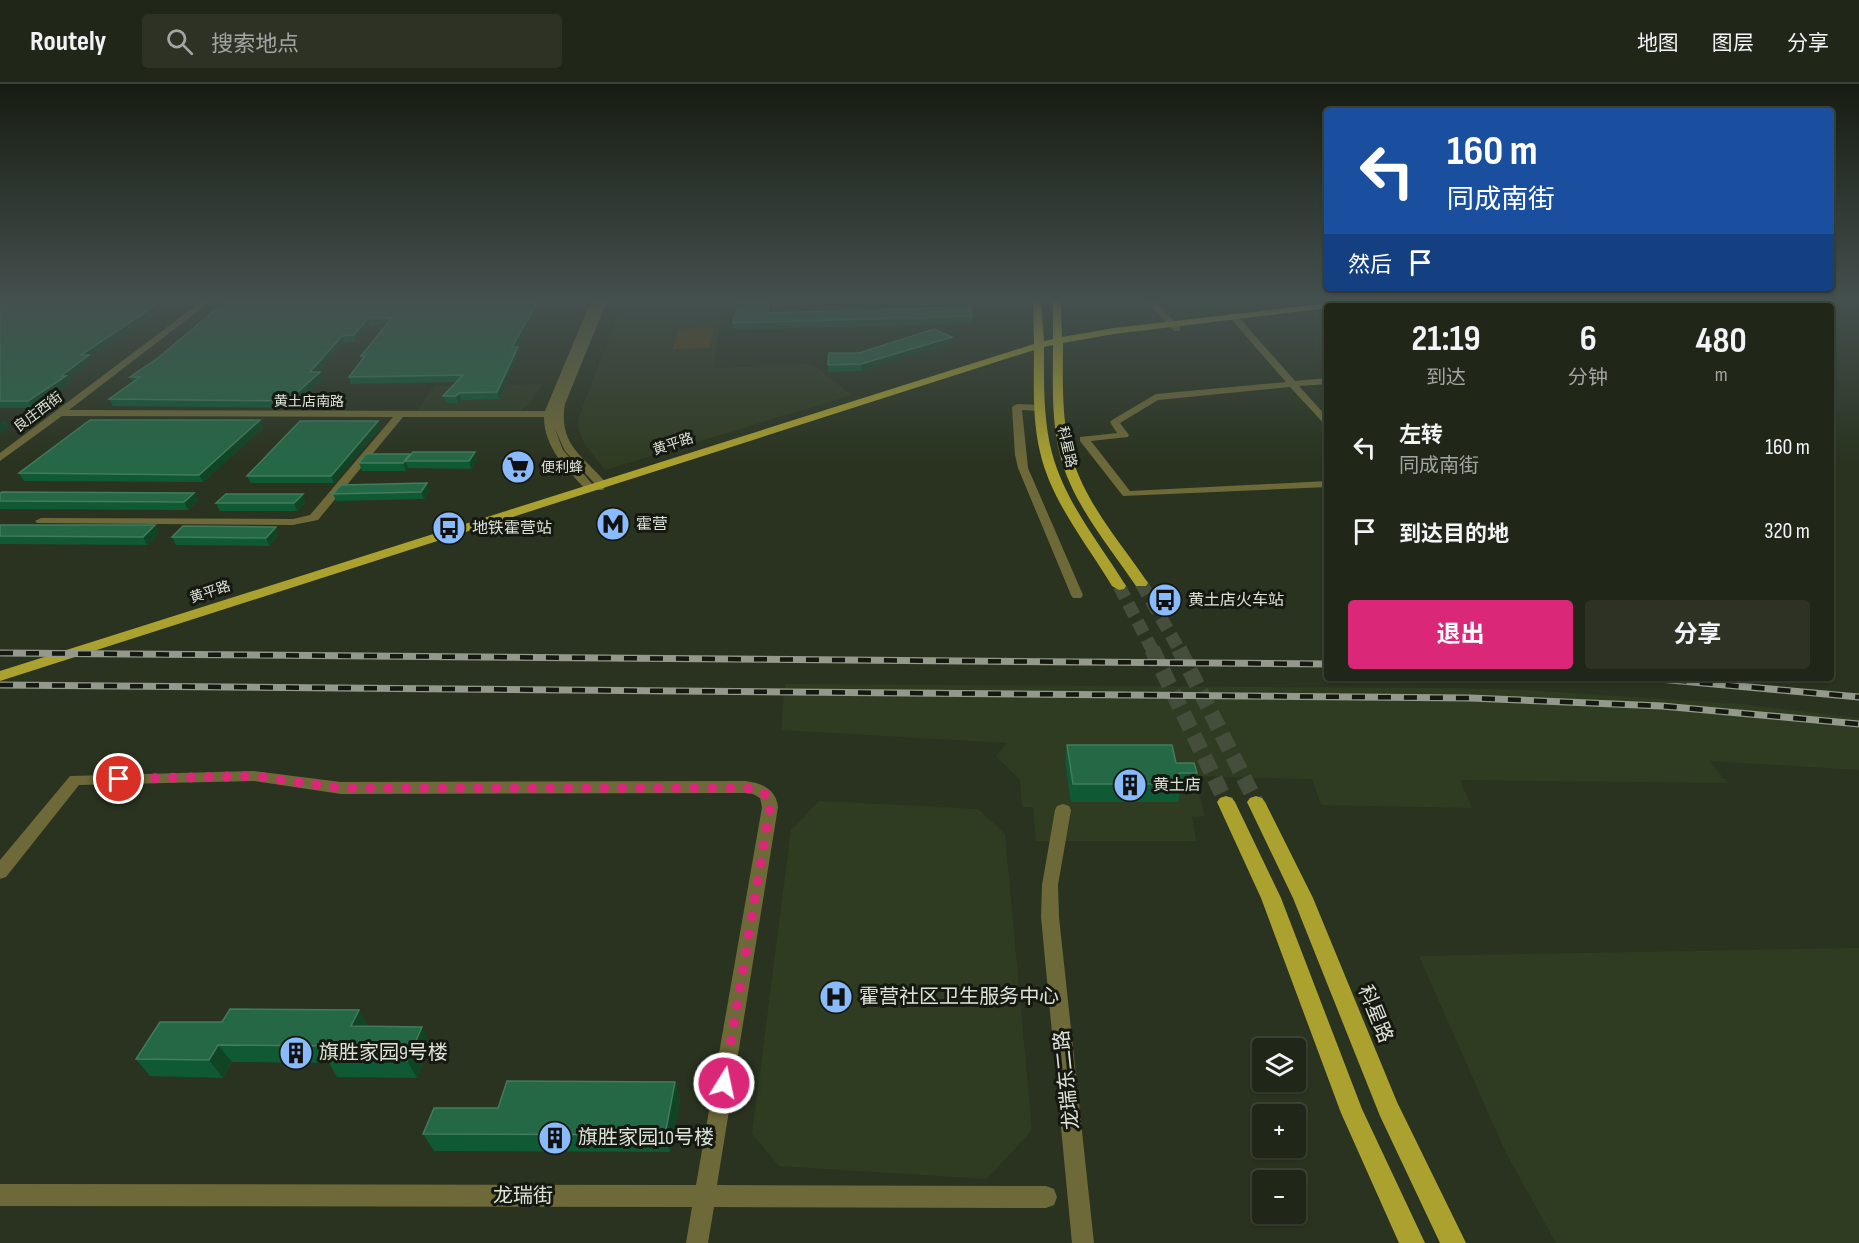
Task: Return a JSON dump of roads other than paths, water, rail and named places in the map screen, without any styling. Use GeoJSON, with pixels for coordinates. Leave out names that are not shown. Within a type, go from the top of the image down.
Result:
{"type":"FeatureCollection","features":[{"type":"Feature","properties":{"kind":"main road","name":"黄平路"},"geometry":{"type":"LineString","coordinates":[[0,678],[1013,355]]}},
{"type":"Feature","properties":{"kind":"main road","name":"科星路"},"geometry":{"type":"LineString","coordinates":[[1039,355],[1045,451],[1056,480],[1119,586]]}},
{"type":"Feature","properties":{"kind":"main road","name":"科星路"},"geometry":{"type":"LineString","coordinates":[[1059,355],[1060,423],[1068,464],[1084,495],[1141,583]]}},
{"type":"Feature","properties":{"kind":"main road"},"geometry":{"type":"LineString","coordinates":[[1226,802],[1275,906],[1338,1077],[1412,1243]]}},
{"type":"Feature","properties":{"kind":"main road","name":"科星路"},"geometry":{"type":"LineString","coordinates":[[1256,802],[1303,898],[1384,1097],[1453,1243]]}},
{"type":"Feature","properties":{"kind":"street","name":"良庄西街"},"geometry":{"type":"LineString","coordinates":[[0,458],[136,355]]}},
{"type":"Feature","properties":{"kind":"street"},"geometry":{"type":"LineString","coordinates":[[575,355],[549,432],[558,451],[597,486]]}},
{"type":"Feature","properties":{"kind":"street"},"geometry":{"type":"LineString","coordinates":[[553,415],[579,355]]}},
{"type":"Feature","properties":{"kind":"street"},"geometry":{"type":"LineString","coordinates":[[1267,355],[1324,420]]}},
{"type":"Feature","properties":{"kind":"street"},"geometry":{"type":"LineString","coordinates":[[1324,381],[1156,397],[1115,422],[1124,435],[1084,439],[1127,494],[1324,484]]}},
{"type":"Feature","properties":{"kind":"street"},"geometry":{"type":"LineString","coordinates":[[1041,408],[1017,407],[1020,455],[1077,595]]}},
{"type":"Feature","properties":{"kind":"street","name":"黄土店南路"},"geometry":{"type":"LineString","coordinates":[[59,413],[553,415]]}},
{"type":"Feature","properties":{"kind":"street"},"geometry":{"type":"LineString","coordinates":[[41,521],[294,522],[314,518],[399,415]]}},
{"type":"Feature","properties":{"kind":"street"},"geometry":{"type":"LineString","coordinates":[[0,872],[75,780],[254,776],[340,788],[755,788],[766,794],[770,800],[770,807],[697,1243]]}},
{"type":"Feature","properties":{"kind":"street","name":"龙瑞东二路"},"geometry":{"type":"LineString","coordinates":[[1063,810],[1050,885],[1050,917],[1083,1243]]}},
{"type":"Feature","properties":{"kind":"street","name":"龙瑞街"},"geometry":{"type":"LineString","coordinates":[[0,1195],[1046,1197]]}},
{"type":"Feature","properties":{"kind":"tunnel"},"geometry":{"type":"LineString","coordinates":[[1141,583],[1180,651]]}},
{"type":"Feature","properties":{"kind":"tunnel"},"geometry":{"type":"LineString","coordinates":[[1119,586],[1153,650]]}},
{"type":"Feature","properties":{"kind":"tunnel"},"geometry":{"type":"LineString","coordinates":[[1179,649],[1256,802]]}},
{"type":"Feature","properties":{"kind":"tunnel"},"geometry":{"type":"LineString","coordinates":[[1153,650],[1226,802]]}},
{"type":"Feature","properties":{"kind":"railway"},"geometry":{"type":"LineString","coordinates":[[0,653],[1324,664]]}},
{"type":"Feature","properties":{"kind":"railway"},"geometry":{"type":"LineString","coordinates":[[1681,681],[1859,697]]}},
{"type":"Feature","properties":{"kind":"railway"},"geometry":{"type":"LineString","coordinates":[[0,685],[1470,698],[1662,706],[1859,724]]}},
{"type":"Feature","properties":{"kind":"place","name":"便利蜂"},"geometry":{"type":"Point","coordinates":[518,467]}},
{"type":"Feature","properties":{"kind":"place","name":"霍营"},"geometry":{"type":"Point","coordinates":[613,524]}},
{"type":"Feature","properties":{"kind":"place","name":"地铁霍营站"},"geometry":{"type":"Point","coordinates":[449,528]}},
{"type":"Feature","properties":{"kind":"place","name":"黄土店火车站"},"geometry":{"type":"Point","coordinates":[1165,600]}},
{"type":"Feature","properties":{"kind":"place","name":"黄土店"},"geometry":{"type":"Point","coordinates":[1130,785]}},
{"type":"Feature","properties":{"kind":"place","name":"霍营社区卫生服务中心"},"geometry":{"type":"Point","coordinates":[836,997]}},
{"type":"Feature","properties":{"kind":"place","name":"旗胜家园9号楼"},"geometry":{"type":"Point","coordinates":[296,1053]}},
{"type":"Feature","properties":{"kind":"place","name":"旗胜家园10号楼"},"geometry":{"type":"Point","coordinates":[555,1138]}}]}
